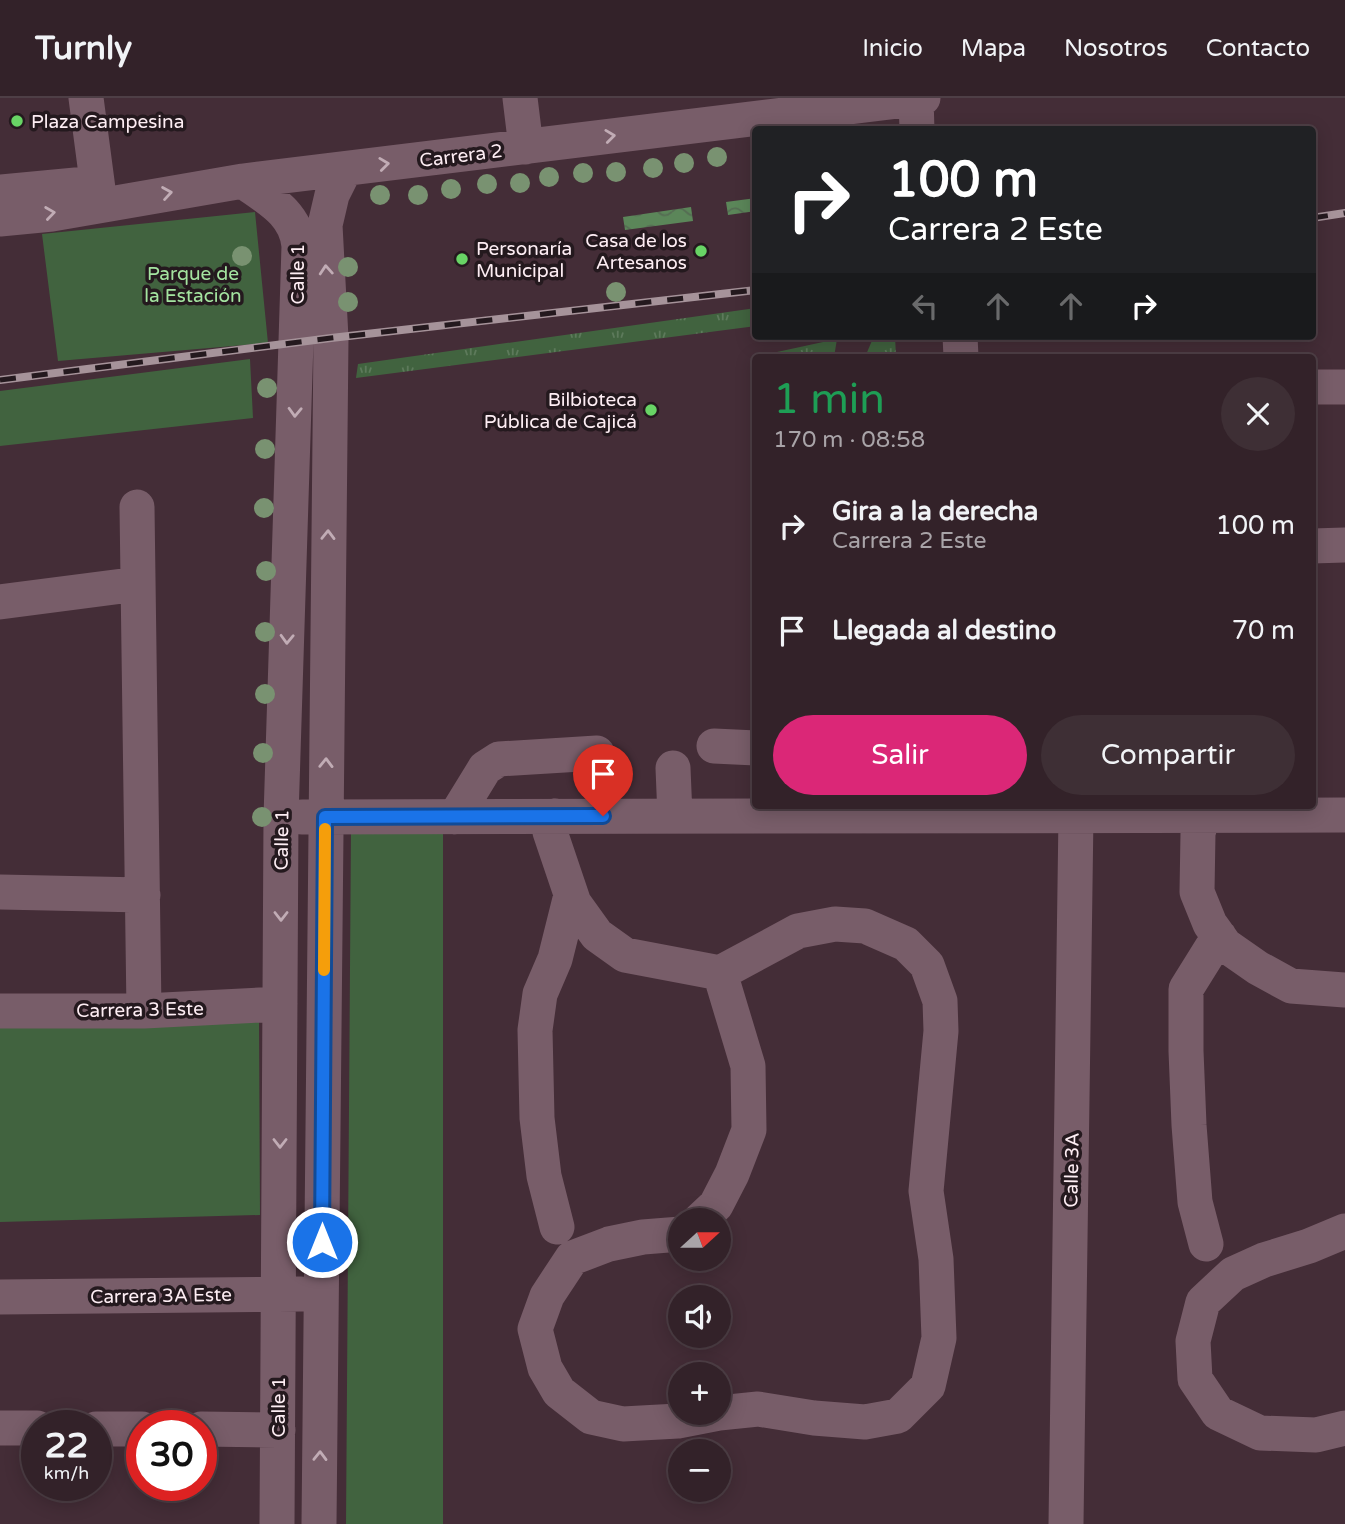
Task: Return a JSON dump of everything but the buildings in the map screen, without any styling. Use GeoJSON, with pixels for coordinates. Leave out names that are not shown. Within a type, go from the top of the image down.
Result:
{"type":"FeatureCollection","features":[{"type":"Feature","properties":{"kind":"street"},"geometry":{"type":"LineString","coordinates":[[0,192],[98,193],[86,98]]}},
{"type":"Feature","properties":{"kind":"street"},"geometry":{"type":"LineString","coordinates":[[520,98],[526,147]]}},
{"type":"Feature","properties":{"kind":"street"},"geometry":{"type":"LineString","coordinates":[[916,98],[918,126]]}},
{"type":"Feature","properties":{"kind":"street","name":"Carrera 2"},"geometry":{"type":"LineString","coordinates":[[0,219],[52,214],[98,193],[243,181],[923,98]]}},
{"type":"Feature","properties":{"kind":"street","name":"Calle 1"},"geometry":{"type":"LineString","coordinates":[[319,1524],[331,338],[325,225],[332,195],[345,169]]}},
{"type":"Feature","properties":{"kind":"street","name":"Calle 1"},"geometry":{"type":"LineString","coordinates":[[243,181],[276,205],[294,223],[299,246],[281,817],[277,1524]]}},
{"type":"Feature","properties":{"kind":"street"},"geometry":{"type":"LineString","coordinates":[[1316,387],[1345,387]]}},
{"type":"Feature","properties":{"kind":"street"},"geometry":{"type":"LineString","coordinates":[[137,507],[144,1011]]}},
{"type":"Feature","properties":{"kind":"street"},"geometry":{"type":"LineString","coordinates":[[1316,546],[1345,545]]}},
{"type":"Feature","properties":{"kind":"street"},"geometry":{"type":"LineString","coordinates":[[0,602],[138,584]]}},
{"type":"Feature","properties":{"kind":"street"},"geometry":{"type":"LineString","coordinates":[[714,746],[752,748]]}},
{"type":"Feature","properties":{"kind":"street"},"geometry":{"type":"LineString","coordinates":[[455,817],[485,768],[499,759],[597,752]]}},
{"type":"Feature","properties":{"kind":"street"},"geometry":{"type":"LineString","coordinates":[[673,768],[675,816]]}},
{"type":"Feature","properties":{"kind":"street"},"geometry":{"type":"LineString","coordinates":[[281,817],[675,816],[981,810],[1076,816],[1345,815]]}},
{"type":"Feature","properties":{"kind":"street"},"geometry":{"type":"LineString","coordinates":[[555,816],[551,832],[572,895],[585,921],[597,935],[625,955],[720,973],[798,931],[835,924],[865,926],[906,944],[927,965],[940,1001],[941,1031],[926,1191],[936,1259],[939,1338],[928,1386],[898,1416],[865,1422],[814,1418],[758,1409],[623,1424],[591,1417],[559,1392],[545,1368],[535,1329],[547,1296],[572,1258],[608,1244],[668,1235]]}},
{"type":"Feature","properties":{"kind":"street","name":"Calle 3A"},"geometry":{"type":"LineString","coordinates":[[1066,1524],[1076,816]]}},
{"type":"Feature","properties":{"kind":"street"},"geometry":{"type":"LineString","coordinates":[[1203,816],[1198,833],[1197,892],[1210,924],[1225,945],[1258,968],[1291,986],[1345,990]]}},
{"type":"Feature","properties":{"kind":"street"},"geometry":{"type":"LineString","coordinates":[[0,892],[143,895]]}},
{"type":"Feature","properties":{"kind":"street"},"geometry":{"type":"LineString","coordinates":[[557,1227],[542,1164],[537,1118],[535,1030],[540,995],[555,959],[572,895]]}},
{"type":"Feature","properties":{"kind":"street"},"geometry":{"type":"LineString","coordinates":[[1206,1244],[1195,1202],[1189,1125],[1186,989],[1219,936]]}},
{"type":"Feature","properties":{"kind":"street"},"geometry":{"type":"LineString","coordinates":[[713,1208],[732,1174],[749,1130],[748,1066],[720,973]]}},
{"type":"Feature","properties":{"kind":"street","name":"Carrera 3 Este"},"geometry":{"type":"LineString","coordinates":[[0,1011],[144,1011],[280,1004]]}},
{"type":"Feature","properties":{"kind":"street"},"geometry":{"type":"LineString","coordinates":[[1345,1231],[1233,1274],[1203,1302],[1194,1341],[1195,1379],[1218,1413],[1260,1433],[1316,1435],[1345,1428]]}},
{"type":"Feature","properties":{"kind":"street","name":"Carrera 3A Este"},"geometry":{"type":"LineString","coordinates":[[0,1297],[322,1295]]}},
{"type":"Feature","properties":{"kind":"street"},"geometry":{"type":"LineString","coordinates":[[0,1428],[21,1429]]}},
{"type":"Feature","properties":{"kind":"street"},"geometry":{"type":"LineString","coordinates":[[217,1429],[278,1430]]}},
{"type":"Feature","properties":{"kind":"green space","name":"Parque de la Estación"},"geometry":{"type":"Polygon","coordinates":[[[255,212],[268,343],[58,361],[42,234],[255,212]]]}},
{"type":"Feature","properties":{"kind":"green space"},"geometry":{"type":"Polygon","coordinates":[[[752,309],[752,327],[356,378],[358,364],[752,309]]]}},
{"type":"Feature","properties":{"kind":"green space"},"geometry":{"type":"Polygon","coordinates":[[[832,340],[837,340],[834,354],[777,352],[832,340]]]}},
{"type":"Feature","properties":{"kind":"green space"},"geometry":{"type":"Polygon","coordinates":[[[872,340],[895,340],[896,354],[866,354],[872,340]]]}},
{"type":"Feature","properties":{"kind":"green space"},"geometry":{"type":"Polygon","coordinates":[[[250,359],[253,418],[0,446],[0,391],[250,359]]]}},
{"type":"Feature","properties":{"kind":"green space"},"geometry":{"type":"Polygon","coordinates":[[[351,829],[443,833],[443,1524],[346,1524],[351,829]]]}},
{"type":"Feature","properties":{"kind":"green space"},"geometry":{"type":"Polygon","coordinates":[[[259,1015],[260,1215],[0,1222],[0,1016],[259,1015]]]}},
{"type":"Feature","properties":{"kind":"water"},"geometry":{"type":"Polygon","coordinates":[[[752,199],[752,212],[728,215],[726,202],[752,199]]]}},
{"type":"Feature","properties":{"kind":"water"},"geometry":{"type":"Polygon","coordinates":[[[691,207],[693,221],[625,230],[623,217],[691,207]]]}},
{"type":"Feature","properties":{"kind":"railway"},"geometry":{"type":"LineString","coordinates":[[1316,217],[1345,213]]}},
{"type":"Feature","properties":{"kind":"railway"},"geometry":{"type":"LineString","coordinates":[[0,380],[331,338],[752,290]]}},
{"type":"Feature","properties":{"kind":"slow traffic"},"geometry":{"type":"LineString","coordinates":[[324,970],[325,829]]}},
{"type":"Feature","properties":{"kind":"place","name":"Plaza Campesina"},"geometry":{"type":"Point","coordinates":[17,121]}},
{"type":"Feature","properties":{"kind":"place","name":"Casa de los Artesanos"},"geometry":{"type":"Point","coordinates":[701,251]}},
{"type":"Feature","properties":{"kind":"place","name":"Personaría Municipal"},"geometry":{"type":"Point","coordinates":[462,259]}},
{"type":"Feature","properties":{"kind":"place","name":"Bilbioteca Pública de Cajicá"},"geometry":{"type":"Point","coordinates":[651,410]}},
{"type":"Feature","properties":{"kind":"route"},"geometry":{"type":"LineString","coordinates":[[322,1242],[325,817],[603,816]]}}]}
